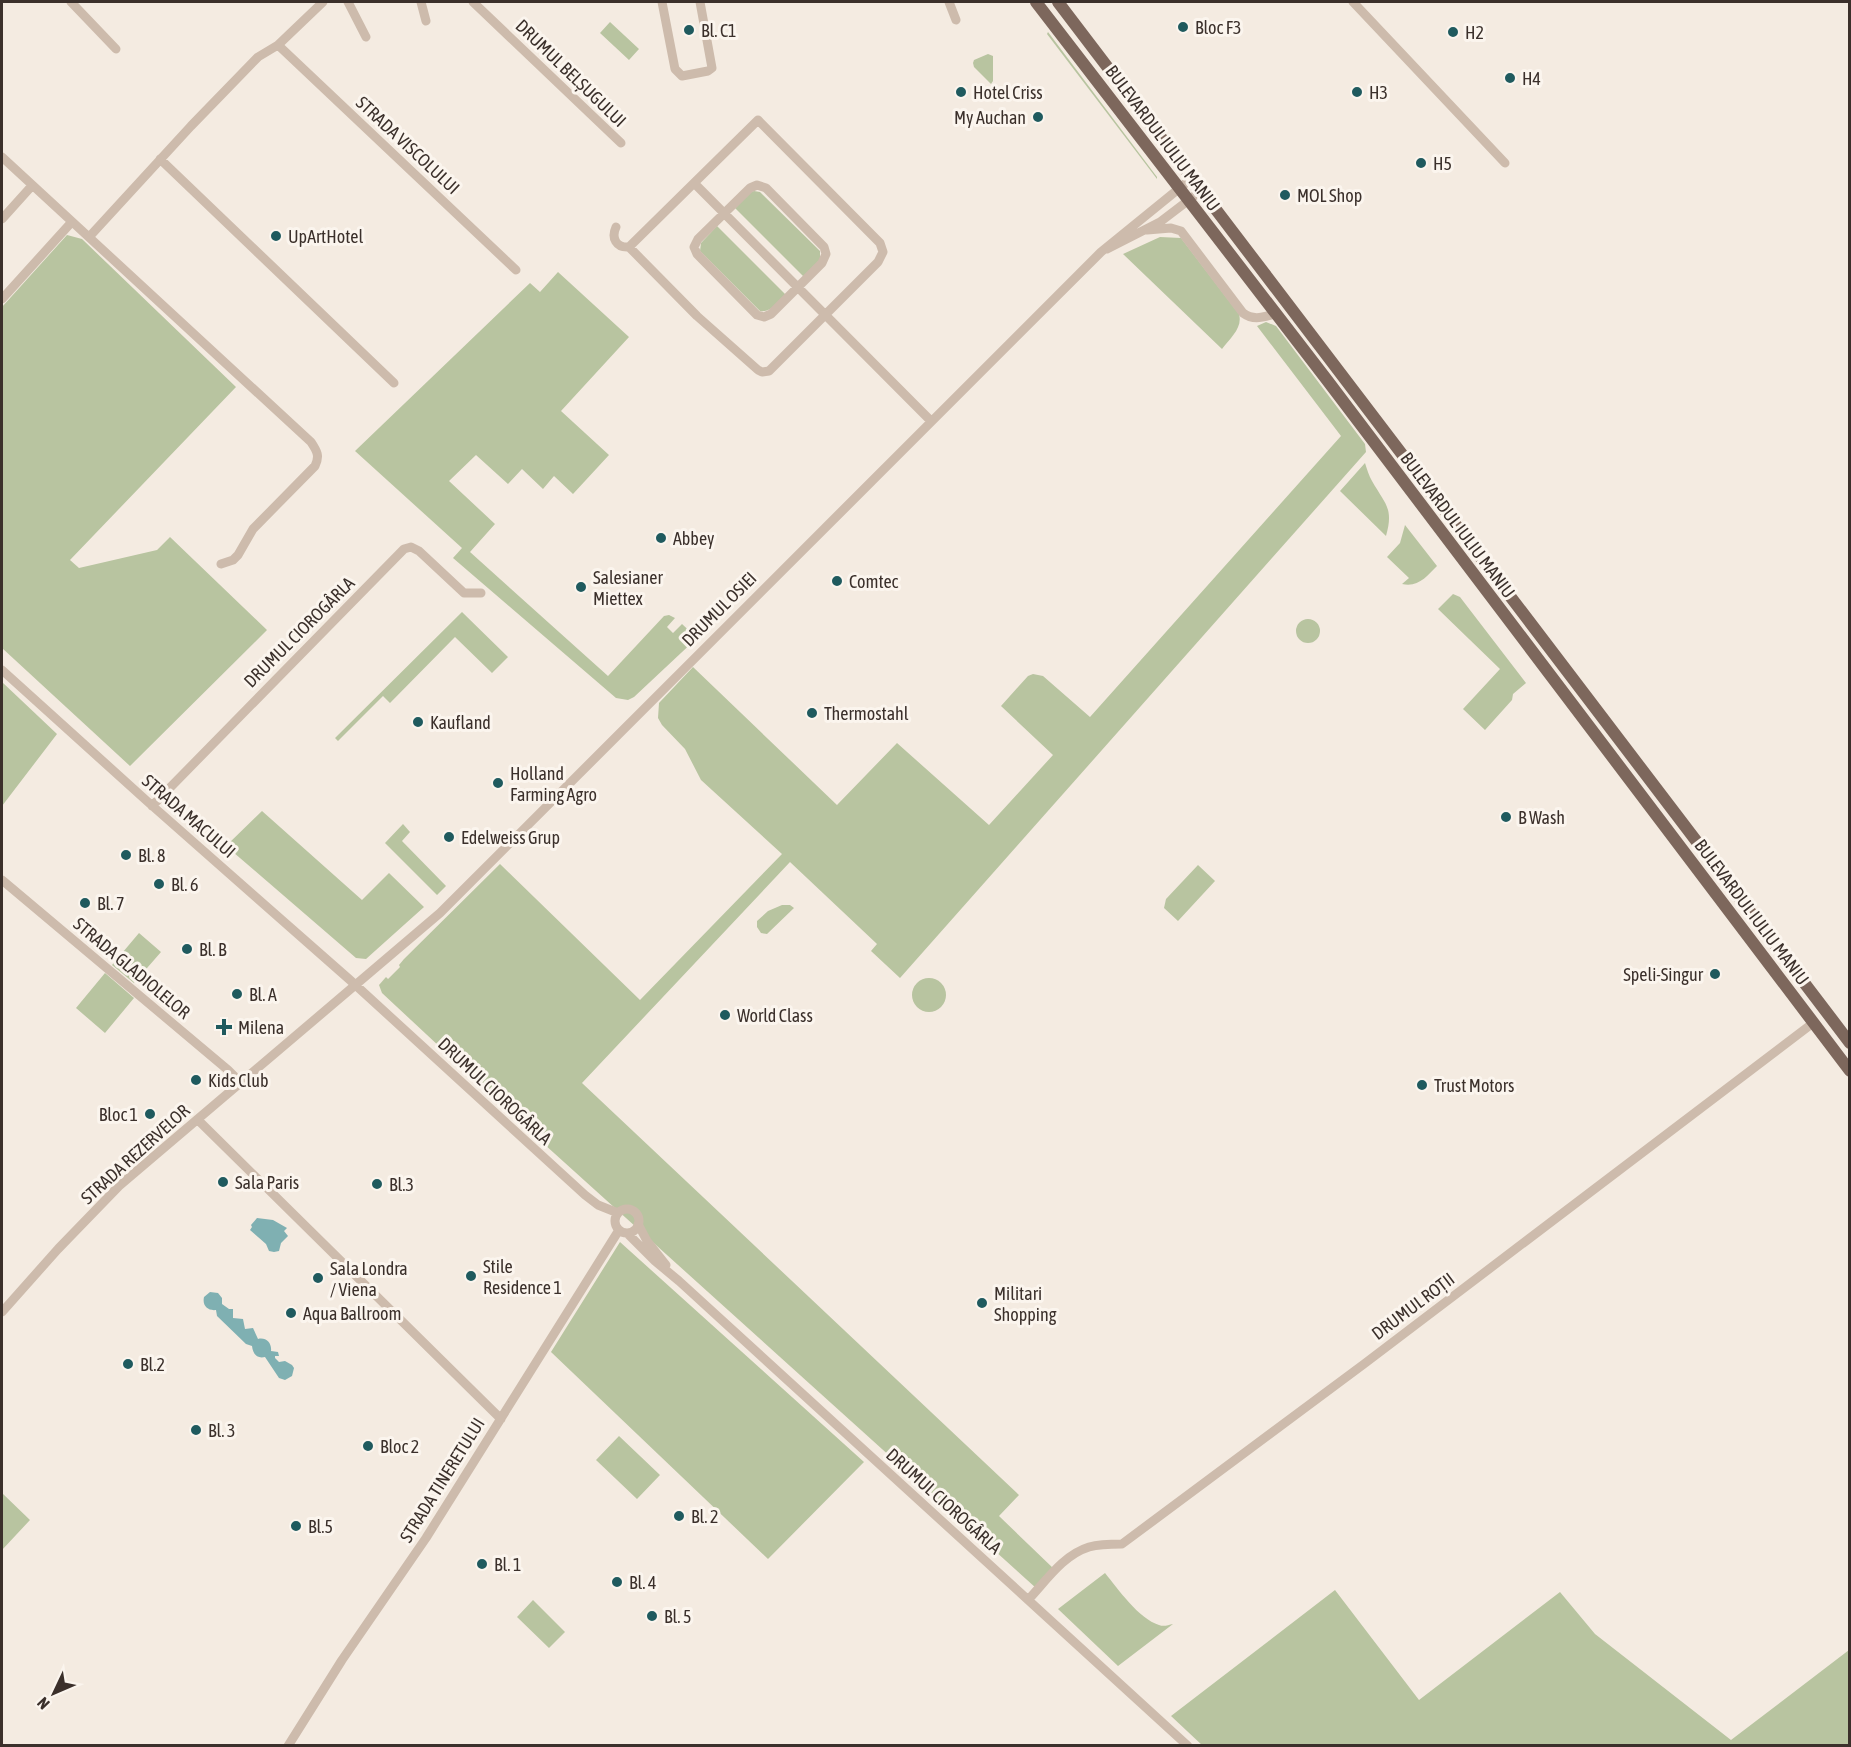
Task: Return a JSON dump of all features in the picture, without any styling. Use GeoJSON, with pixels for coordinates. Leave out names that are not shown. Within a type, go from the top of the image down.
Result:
{"type":"FeatureCollection","features":[{"type":"Feature","properties":{"kind":"main road","name":"BULEVARDUL IULIU MANIU"},"geometry":{"type":"LineString","coordinates":[[1036,2],[1850,1071]]}},
{"type":"Feature","properties":{"kind":"main road","name":"BULEVARDUL IULIU MANIU"},"geometry":{"type":"LineString","coordinates":[[1058,2],[1850,1043]]}},
{"type":"Feature","properties":{"kind":"main road"},"geometry":{"type":"LineString","coordinates":[[1455,551],[1467,540]]}},
{"type":"Feature","properties":{"kind":"main road"},"geometry":{"type":"LineString","coordinates":[[1464,563],[1476,552]]}},
{"type":"Feature","properties":{"kind":"main road"},"geometry":{"type":"LineString","coordinates":[[1604,747],[1617,750],[1634,760]]}},
{"type":"Feature","properties":{"kind":"street"},"geometry":{"type":"LineString","coordinates":[[71,2],[116,49]]}},
{"type":"Feature","properties":{"kind":"street"},"geometry":{"type":"LineString","coordinates":[[90,236],[258,57],[278,45],[323,2]]}},
{"type":"Feature","properties":{"kind":"street"},"geometry":{"type":"LineString","coordinates":[[348,2],[366,37]]}},
{"type":"Feature","properties":{"kind":"street"},"geometry":{"type":"LineString","coordinates":[[421,2],[426,21]]}},
{"type":"Feature","properties":{"kind":"street","name":"DRUMUL BELȘUGULUI"},"geometry":{"type":"LineString","coordinates":[[473,2],[621,142]]}},
{"type":"Feature","properties":{"kind":"street"},"geometry":{"type":"LineString","coordinates":[[662,2],[675,69],[682,76],[708,71],[712,68],[700,2]]}},
{"type":"Feature","properties":{"kind":"street"},"geometry":{"type":"LineString","coordinates":[[949,2],[956,20]]}},
{"type":"Feature","properties":{"kind":"street"},"geometry":{"type":"LineString","coordinates":[[1353,2],[1505,163]]}},
{"type":"Feature","properties":{"kind":"street","name":"STRADA VISCOLULUI"},"geometry":{"type":"LineString","coordinates":[[278,45],[516,270]]}},
{"type":"Feature","properties":{"kind":"street"},"geometry":{"type":"LineString","coordinates":[[616,227],[615,242],[619,246],[629,247],[697,316],[762,372],[769,371],[882,257],[880,243],[758,120],[629,247]]}},
{"type":"Feature","properties":{"kind":"street"},"geometry":{"type":"LineString","coordinates":[[2,157],[311,442],[318,454],[315,466],[253,529],[238,555],[233,560],[220,564]]}},
{"type":"Feature","properties":{"kind":"street"},"geometry":{"type":"LineString","coordinates":[[160,159],[394,382]]}},
{"type":"Feature","properties":{"kind":"street"},"geometry":{"type":"LineString","coordinates":[[2,164],[76,232],[90,236]]}},
{"type":"Feature","properties":{"kind":"street","name":"DRUMUL OSIEI"},"geometry":{"type":"LineString","coordinates":[[356,985],[440,913],[1101,252],[1192,178]]}},
{"type":"Feature","properties":{"kind":"street"},"geometry":{"type":"LineString","coordinates":[[694,183],[931,420]]}},
{"type":"Feature","properties":{"kind":"street"},"geometry":{"type":"LineString","coordinates":[[763,187],[826,250],[825,261],[798,287],[767,317],[757,315],[694,251],[695,243],[750,188],[763,187]]}},
{"type":"Feature","properties":{"kind":"street"},"geometry":{"type":"LineString","coordinates":[[2,219],[29,189]]}},
{"type":"Feature","properties":{"kind":"street","name":"DRUMUL OSIEI"},"geometry":{"type":"LineString","coordinates":[[1101,252],[1147,230],[1202,190]]}},
{"type":"Feature","properties":{"kind":"street"},"geometry":{"type":"LineString","coordinates":[[2,299],[69,225]]}},
{"type":"Feature","properties":{"kind":"street"},"geometry":{"type":"LineString","coordinates":[[1147,230],[1171,228],[1181,231],[1243,313],[1251,318],[1275,314]]}},
{"type":"Feature","properties":{"kind":"street","name":"DRUMUL CIOROGÂRLA"},"geometry":{"type":"LineString","coordinates":[[152,806],[404,549],[411,547],[419,550],[464,593],[481,593]]}},
{"type":"Feature","properties":{"kind":"street","name":"STRADA MACULUI"},"geometry":{"type":"LineString","coordinates":[[2,670],[152,806],[356,985]]}},
{"type":"Feature","properties":{"kind":"street","name":"STRADA GLADIOLELOR"},"geometry":{"type":"LineString","coordinates":[[2,880],[241,1083]]}},
{"type":"Feature","properties":{"kind":"street"},"geometry":{"type":"LineString","coordinates":[[340,971],[356,974],[372,972]]}},
{"type":"Feature","properties":{"kind":"street","name":"DRUMUL CIOROGÂRLA"},"geometry":{"type":"LineString","coordinates":[[356,985],[585,1195],[598,1205],[618,1213]]}},
{"type":"Feature","properties":{"kind":"street","name":"STRADA REZERVELOR"},"geometry":{"type":"LineString","coordinates":[[2,1312],[49,1258],[107,1198],[356,985]]}},
{"type":"Feature","properties":{"kind":"street","name":"DRUMUL ROȚII"},"geometry":{"type":"LineString","coordinates":[[1028,1600],[1065,1560],[1077,1552],[1090,1547],[1122,1544],[1364,1364],[1813,1023]]}},
{"type":"Feature","properties":{"kind":"street"},"geometry":{"type":"LineString","coordinates":[[198,1120],[501,1419]]}},
{"type":"Feature","properties":{"kind":"street"},"geometry":{"type":"LineString","coordinates":[[627,1209],[633,1211],[638,1217],[638,1224],[634,1230],[623,1231],[615,1220],[618,1213],[627,1209]]}},
{"type":"Feature","properties":{"kind":"street","name":"DRUMUL CIOROGÂRLA"},"geometry":{"type":"LineString","coordinates":[[638,1224],[678,1281]]}},
{"type":"Feature","properties":{"kind":"street","name":"DRUMUL CIOROGÂRLA"},"geometry":{"type":"LineString","coordinates":[[623,1231],[1188,1746]]}},
{"type":"Feature","properties":{"kind":"street","name":"STRADA TINERETULUI"},"geometry":{"type":"LineString","coordinates":[[288,1746],[342,1660],[426,1538],[623,1231]]}},
{"type":"Feature","properties":{"kind":"street"},"geometry":{"type":"LineString","coordinates":[[1172,1745],[1179,1737]]}},
{"type":"Feature","properties":{"kind":"green space"},"geometry":{"type":"Polygon","coordinates":[[[610,22],[639,49],[629,60],[600,33],[610,22]]]}},
{"type":"Feature","properties":{"kind":"green space"},"geometry":{"type":"Polygon","coordinates":[[[1048,32],[1157,177],[1157,179],[1047,34],[1048,32]]]}},
{"type":"Feature","properties":{"kind":"green space"},"geometry":{"type":"Polygon","coordinates":[[[988,54],[993,56],[991,84],[974,67],[973,63],[974,60],[988,54]]]}},
{"type":"Feature","properties":{"kind":"green space"},"geometry":{"type":"Polygon","coordinates":[[[754,191],[760,192],[820,251],[820,260],[804,277],[735,208],[754,191]]]}},
{"type":"Feature","properties":{"kind":"green space"},"geometry":{"type":"Polygon","coordinates":[[[717,226],[786,295],[771,309],[760,311],[700,251],[701,243],[717,226]]]}},
{"type":"Feature","properties":{"kind":"green space"},"geometry":{"type":"Polygon","coordinates":[[[67,235],[82,239],[236,387],[70,560],[79,568],[157,550],[170,537],[267,630],[130,766],[2,648],[2,307],[67,235]]]}},
{"type":"Feature","properties":{"kind":"green space"},"geometry":{"type":"Polygon","coordinates":[[[1160,237],[1181,238],[1239,314],[1239,324],[1222,349],[1123,254],[1160,237]]]}},
{"type":"Feature","properties":{"kind":"green space"},"geometry":{"type":"Polygon","coordinates":[[[558,272],[629,337],[561,411],[609,455],[573,494],[554,476],[543,489],[522,469],[508,484],[476,455],[449,481],[495,524],[470,552],[608,676],[664,616],[669,615],[675,618],[667,627],[673,633],[682,624],[697,638],[628,700],[616,698],[453,558],[462,548],[355,451],[530,283],[540,292],[558,272]]]}},
{"type":"Feature","properties":{"kind":"green space"},"geometry":{"type":"Polygon","coordinates":[[[1266,322],[1276,326],[1365,444],[1366,452],[900,978],[871,951],[877,944],[790,862],[582,1083],[1019,1495],[999,1516],[1054,1569],[1036,1588],[544,1144],[382,993],[379,985],[400,967],[404,959],[500,864],[640,1000],[782,854],[701,780],[685,749],[658,718],[659,703],[693,667],[837,805],[897,743],[989,825],[1053,755],[1001,706],[1028,676],[1033,674],[1043,676],[1090,717],[1341,436],[1257,326],[1266,322]]]}},
{"type":"Feature","properties":{"kind":"green space"},"geometry":{"type":"Polygon","coordinates":[[[1365,463],[1389,512],[1386,536],[1340,491],[1365,463]]]}},
{"type":"Feature","properties":{"kind":"green space"},"geometry":{"type":"Polygon","coordinates":[[[1405,525],[1437,566],[1422,580],[1408,585],[1402,584],[1409,578],[1387,557],[1400,543],[1405,525]]]}},
{"type":"Feature","properties":{"kind":"green space"},"geometry":{"type":"Polygon","coordinates":[[[1453,594],[1460,597],[1526,683],[1513,694],[1512,700],[1485,730],[1463,709],[1500,669],[1438,609],[1453,594]]]}},
{"type":"Feature","properties":{"kind":"green space"},"geometry":{"type":"Polygon","coordinates":[[[462,612],[508,657],[492,673],[455,637],[390,703],[383,696],[338,741],[335,738],[462,612]]]}},
{"type":"Feature","properties":{"kind":"green space"},"geometry":{"type":"Polygon","coordinates":[[[1308,619],[1316,623],[1320,631],[1316,639],[1308,643],[1300,639],[1296,631],[1300,623],[1308,619]]]}},
{"type":"Feature","properties":{"kind":"green space"},"geometry":{"type":"Polygon","coordinates":[[[2,682],[57,734],[2,806],[2,682]]]}},
{"type":"Feature","properties":{"kind":"green space"},"geometry":{"type":"Polygon","coordinates":[[[262,811],[362,900],[389,873],[424,907],[366,959],[356,958],[226,846],[262,811]]]}},
{"type":"Feature","properties":{"kind":"green space"},"geometry":{"type":"Polygon","coordinates":[[[403,824],[410,832],[402,841],[446,886],[437,895],[385,843],[403,824]]]}},
{"type":"Feature","properties":{"kind":"green space"},"geometry":{"type":"Polygon","coordinates":[[[1198,865],[1215,881],[1178,921],[1164,908],[1166,899],[1198,865]]]}},
{"type":"Feature","properties":{"kind":"green space"},"geometry":{"type":"Polygon","coordinates":[[[782,905],[790,905],[794,908],[767,934],[761,933],[757,927],[757,921],[768,911],[782,905]]]}},
{"type":"Feature","properties":{"kind":"green space"},"geometry":{"type":"Polygon","coordinates":[[[139,933],[161,952],[134,983],[112,965],[139,933]]]}},
{"type":"Feature","properties":{"kind":"green space"},"geometry":{"type":"Polygon","coordinates":[[[105,973],[134,998],[105,1033],[76,1008],[105,973]]]}},
{"type":"Feature","properties":{"kind":"green space"},"geometry":{"type":"Polygon","coordinates":[[[929,978],[941,983],[946,995],[941,1007],[929,1012],[917,1007],[912,995],[917,983],[929,978]]]}},
{"type":"Feature","properties":{"kind":"green space"},"geometry":{"type":"Polygon","coordinates":[[[620,1242],[864,1462],[768,1559],[551,1352],[620,1242]]]}},
{"type":"Feature","properties":{"kind":"green space"},"geometry":{"type":"Polygon","coordinates":[[[619,1436],[660,1475],[637,1499],[596,1460],[619,1436]]]}},
{"type":"Feature","properties":{"kind":"green space"},"geometry":{"type":"Polygon","coordinates":[[[2,1493],[30,1520],[2,1550],[2,1493]]]}},
{"type":"Feature","properties":{"kind":"green space"},"geometry":{"type":"Polygon","coordinates":[[[1105,1573],[1129,1603],[1144,1617],[1161,1626],[1173,1624],[1118,1666],[1058,1609],[1105,1573]]]}},
{"type":"Feature","properties":{"kind":"green space"},"geometry":{"type":"Polygon","coordinates":[[[1335,1590],[1419,1700],[1560,1592],[1595,1634],[1731,1740],[1849,1650],[1849,1745],[1203,1746],[1171,1716],[1335,1590]]]}},
{"type":"Feature","properties":{"kind":"green space"},"geometry":{"type":"Polygon","coordinates":[[[533,1600],[565,1632],[549,1648],[517,1617],[533,1600]]]}},
{"type":"Feature","properties":{"kind":"water"},"geometry":{"type":"Polygon","coordinates":[[[257,1218],[273,1220],[287,1228],[284,1231],[288,1236],[281,1243],[279,1251],[269,1251],[266,1244],[250,1230],[257,1218]]]}},
{"type":"Feature","properties":{"kind":"water"},"geometry":{"type":"Polygon","coordinates":[[[210,1292],[218,1293],[222,1298],[222,1304],[233,1309],[233,1318],[243,1319],[245,1329],[253,1328],[258,1339],[268,1341],[271,1351],[278,1352],[279,1356],[275,1358],[279,1362],[285,1361],[292,1365],[294,1368],[292,1376],[285,1380],[279,1378],[265,1357],[256,1355],[252,1346],[246,1344],[217,1316],[216,1310],[206,1307],[204,1297],[210,1292]]]}},
{"type":"Feature","properties":{"kind":"place","name":"Bloc F3"},"geometry":{"type":"Point","coordinates":[1183,27]}},
{"type":"Feature","properties":{"kind":"place","name":"Bl. C1"},"geometry":{"type":"Point","coordinates":[689,30]}},
{"type":"Feature","properties":{"kind":"place","name":"H2"},"geometry":{"type":"Point","coordinates":[1453,32]}},
{"type":"Feature","properties":{"kind":"place","name":"H4"},"geometry":{"type":"Point","coordinates":[1510,78]}},
{"type":"Feature","properties":{"kind":"place","name":"Hotel Criss"},"geometry":{"type":"Point","coordinates":[961,92]}},
{"type":"Feature","properties":{"kind":"place","name":"H3"},"geometry":{"type":"Point","coordinates":[1357,92]}},
{"type":"Feature","properties":{"kind":"place","name":"My Auchan"},"geometry":{"type":"Point","coordinates":[1038,117]}},
{"type":"Feature","properties":{"kind":"place","name":"H5"},"geometry":{"type":"Point","coordinates":[1421,163]}},
{"type":"Feature","properties":{"kind":"place","name":"MOL Shop"},"geometry":{"type":"Point","coordinates":[1285,195]}},
{"type":"Feature","properties":{"kind":"place","name":"UpArtHotel"},"geometry":{"type":"Point","coordinates":[276,236]}},
{"type":"Feature","properties":{"kind":"place","name":"Abbey"},"geometry":{"type":"Point","coordinates":[661,538]}},
{"type":"Feature","properties":{"kind":"place","name":"Comtec"},"geometry":{"type":"Point","coordinates":[837,581]}},
{"type":"Feature","properties":{"kind":"place","name":"Salesianer Miettex"},"geometry":{"type":"Point","coordinates":[581,587]}},
{"type":"Feature","properties":{"kind":"place","name":"Thermostahl"},"geometry":{"type":"Point","coordinates":[812,713]}},
{"type":"Feature","properties":{"kind":"place","name":"Kaufland"},"geometry":{"type":"Point","coordinates":[418,722]}},
{"type":"Feature","properties":{"kind":"place","name":"Holland Farming Agro"},"geometry":{"type":"Point","coordinates":[498,783]}},
{"type":"Feature","properties":{"kind":"place","name":"B Wash"},"geometry":{"type":"Point","coordinates":[1506,817]}},
{"type":"Feature","properties":{"kind":"place","name":"Edelweiss Grup"},"geometry":{"type":"Point","coordinates":[449,837]}},
{"type":"Feature","properties":{"kind":"place","name":"Bl. 8"},"geometry":{"type":"Point","coordinates":[126,855]}},
{"type":"Feature","properties":{"kind":"place","name":"Bl. 6"},"geometry":{"type":"Point","coordinates":[159,884]}},
{"type":"Feature","properties":{"kind":"place","name":"Bl. 7"},"geometry":{"type":"Point","coordinates":[85,903]}},
{"type":"Feature","properties":{"kind":"place","name":"Bl. B"},"geometry":{"type":"Point","coordinates":[187,949]}},
{"type":"Feature","properties":{"kind":"place","name":"Speli-Singur"},"geometry":{"type":"Point","coordinates":[1715,974]}},
{"type":"Feature","properties":{"kind":"place","name":"Bl. A"},"geometry":{"type":"Point","coordinates":[237,994]}},
{"type":"Feature","properties":{"kind":"place","name":"World Class"},"geometry":{"type":"Point","coordinates":[725,1015]}},
{"type":"Feature","properties":{"kind":"place","name":"Milena"},"geometry":{"type":"Point","coordinates":[224,1027]}},
{"type":"Feature","properties":{"kind":"place","name":"Kids Club"},"geometry":{"type":"Point","coordinates":[196,1080]}},
{"type":"Feature","properties":{"kind":"place","name":"Trust Motors"},"geometry":{"type":"Point","coordinates":[1422,1085]}},
{"type":"Feature","properties":{"kind":"place","name":"Bloc 1"},"geometry":{"type":"Point","coordinates":[150,1114]}},
{"type":"Feature","properties":{"kind":"place","name":"Sala Paris"},"geometry":{"type":"Point","coordinates":[223,1182]}},
{"type":"Feature","properties":{"kind":"place","name":"Bl.3"},"geometry":{"type":"Point","coordinates":[377,1184]}},
{"type":"Feature","properties":{"kind":"place","name":"Stile Residence 1"},"geometry":{"type":"Point","coordinates":[471,1276]}},
{"type":"Feature","properties":{"kind":"place","name":"Sala Londra / Viena"},"geometry":{"type":"Point","coordinates":[318,1278]}},
{"type":"Feature","properties":{"kind":"place","name":"Militari Shopping"},"geometry":{"type":"Point","coordinates":[982,1303]}},
{"type":"Feature","properties":{"kind":"place","name":"Aqua Ballroom"},"geometry":{"type":"Point","coordinates":[291,1313]}},
{"type":"Feature","properties":{"kind":"place","name":"Bl.2"},"geometry":{"type":"Point","coordinates":[128,1364]}},
{"type":"Feature","properties":{"kind":"place","name":"Bl. 3"},"geometry":{"type":"Point","coordinates":[196,1430]}},
{"type":"Feature","properties":{"kind":"place","name":"Bloc 2"},"geometry":{"type":"Point","coordinates":[368,1446]}},
{"type":"Feature","properties":{"kind":"place","name":"Bl. 2"},"geometry":{"type":"Point","coordinates":[679,1516]}},
{"type":"Feature","properties":{"kind":"place","name":"Bl.5"},"geometry":{"type":"Point","coordinates":[296,1526]}},
{"type":"Feature","properties":{"kind":"place","name":"Bl. 1"},"geometry":{"type":"Point","coordinates":[482,1564]}},
{"type":"Feature","properties":{"kind":"place","name":"Bl. 4"},"geometry":{"type":"Point","coordinates":[617,1582]}},
{"type":"Feature","properties":{"kind":"place","name":"Bl. 5"},"geometry":{"type":"Point","coordinates":[652,1616]}}]}
